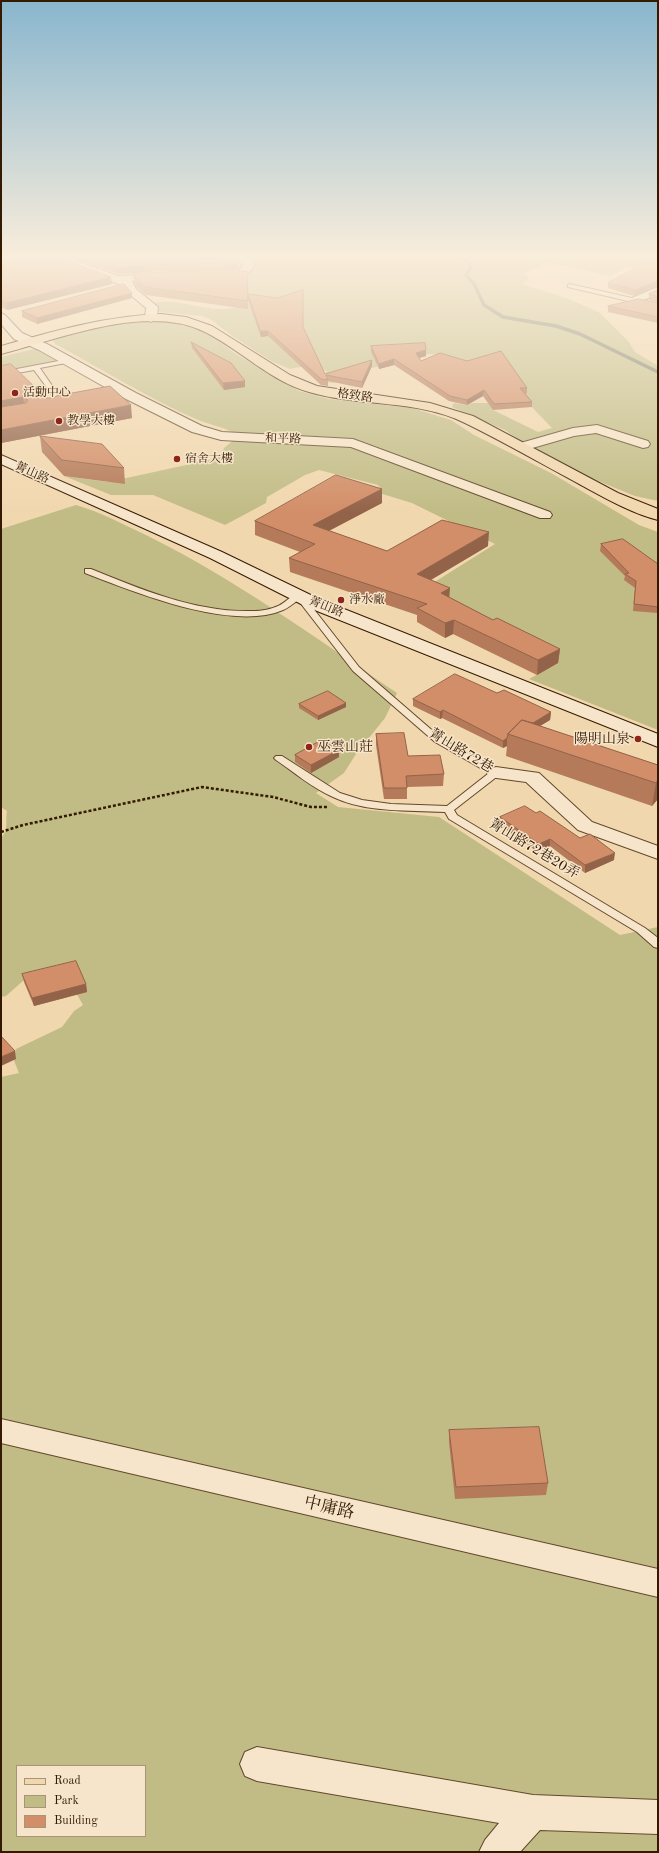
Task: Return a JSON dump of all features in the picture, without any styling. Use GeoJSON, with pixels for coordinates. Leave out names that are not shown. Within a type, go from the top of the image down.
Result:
{"type":"FeatureCollection","features":[{"type":"Feature","properties":{"kind":"main road","name":"格致路"},"geometry":{"type":"LineString","coordinates":[[1,350],[37,340]]}},
{"type":"Feature","properties":{"kind":"main road","name":"格致路"},"geometry":{"type":"LineString","coordinates":[[229,340],[284,377],[312,388],[356,398],[405,402],[447,410],[468,419],[613,496],[658,515]]}},
{"type":"Feature","properties":{"kind":"street","name":"和平路"},"geometry":{"type":"LineString","coordinates":[[27,340],[68,361],[131,396],[197,429],[221,436],[353,443],[545,515]]}},
{"type":"Feature","properties":{"kind":"street"},"geometry":{"type":"LineString","coordinates":[[522,448],[573,432],[596,429],[643,444]]}},
{"type":"Feature","properties":{"kind":"street","name":"菁山路"},"geometry":{"type":"LineString","coordinates":[[1,459],[216,555],[299,596],[658,741]]}},
{"type":"Feature","properties":{"kind":"street","name":"菁山路72巷"},"geometry":{"type":"LineString","coordinates":[[496,773],[532,777],[585,826],[658,853]]}},
{"type":"Feature","properties":{"kind":"street","name":"中庸路"},"geometry":{"type":"LineString","coordinates":[[1,1431],[658,1583]]}},
{"type":"Feature","properties":{"kind":"street"},"geometry":{"type":"LineString","coordinates":[[258,1764],[533,1812],[658,1817]]}},
{"type":"Feature","properties":{"kind":"street"},"geometry":{"type":"LineString","coordinates":[[497,1852],[533,1812]]}},
{"type":"Feature","properties":{"kind":"lane"},"geometry":{"type":"LineString","coordinates":[[1,374],[68,361]]}},
{"type":"Feature","properties":{"kind":"lane"},"geometry":{"type":"LineString","coordinates":[[36,367],[56,396],[54,408]]}},
{"type":"Feature","properties":{"kind":"lane"},"geometry":{"type":"LineString","coordinates":[[88,571],[156,597],[198,609],[218,612],[243,614],[272,612],[292,604],[299,596]]}},
{"type":"Feature","properties":{"kind":"lane","name":"菁山路72巷"},"geometry":{"type":"LineString","coordinates":[[299,596],[356,669],[438,740],[496,773]]}},
{"type":"Feature","properties":{"kind":"lane"},"geometry":{"type":"LineString","coordinates":[[279,758],[336,795],[369,805],[449,808],[496,773]]}},
{"type":"Feature","properties":{"kind":"lane","name":"菁山路72巷20弄"},"geometry":{"type":"LineString","coordinates":[[449,808],[453,817],[641,930],[658,944]]}},
{"type":"Feature","properties":{"kind":"path"},"geometry":{"type":"LineString","coordinates":[[1,832],[23,825],[202,787],[273,797],[311,806]]}},
{"type":"Feature","properties":{"kind":"green space"},"geometry":{"type":"Polygon","coordinates":[[[53,340],[217,340],[236,354],[299,391],[329,399],[412,408],[451,420],[474,435],[551,473],[639,525],[658,532],[658,730],[529,679],[558,663],[453,600],[433,583],[495,544],[412,503],[376,492],[380,488],[378,485],[319,470],[305,475],[267,497],[266,503],[225,525],[153,495],[111,495],[64,476],[108,482],[214,459],[212,458],[221,455],[224,448],[235,439],[235,434],[198,420],[162,403],[55,344],[53,340]]]}},
{"type":"Feature","properties":{"kind":"green space"},"geometry":{"type":"Polygon","coordinates":[[[239,340],[627,340],[635,352],[658,366],[658,501],[635,496],[593,479],[536,452],[505,430],[452,407],[454,403],[467,405],[472,403],[489,403],[493,410],[538,432],[552,428],[525,400],[452,359],[433,354],[414,355],[373,368],[370,366],[353,371],[333,383],[320,381],[327,371],[310,365],[290,369],[271,361],[239,340]]]}},
{"type":"Feature","properties":{"kind":"green space"},"geometry":{"type":"Polygon","coordinates":[[[37,348],[59,362],[1,373],[1,357],[37,348]]]}},
{"type":"Feature","properties":{"kind":"green space"},"geometry":{"type":"Polygon","coordinates":[[[76,505],[103,515],[148,536],[213,571],[275,610],[397,693],[385,718],[356,754],[344,773],[316,793],[338,807],[439,817],[620,935],[658,927],[658,1852],[1,1852],[1,1077],[19,1073],[13,1058],[16,1049],[62,1027],[74,1011],[83,1005],[70,982],[33,972],[6,996],[1,997],[1,838],[6,829],[7,811],[1,807],[1,529],[76,505]]]}},
{"type":"Feature","properties":{"kind":"building"},"geometry":{"type":"Polygon","coordinates":[[[278,340],[309,340],[325,374],[372,360],[362,382],[326,375],[328,380],[321,379],[278,340]]]}},
{"type":"Feature","properties":{"kind":"building"},"geometry":{"type":"Polygon","coordinates":[[[191,342],[231,363],[245,381],[223,383],[191,342]]]}},
{"type":"Feature","properties":{"kind":"building"},"geometry":{"type":"Polygon","coordinates":[[[425,343],[426,350],[416,353],[421,361],[440,353],[467,361],[501,351],[527,388],[520,388],[532,402],[494,404],[484,390],[467,400],[450,396],[394,359],[379,364],[371,346],[425,343]]]}},
{"type":"Feature","properties":{"kind":"building"},"geometry":{"type":"Polygon","coordinates":[[[11,364],[46,398],[54,398],[56,396],[110,386],[131,405],[1,430],[1,407],[26,403],[28,400],[23,397],[1,401],[1,366],[11,364]]]}},
{"type":"Feature","properties":{"kind":"building"},"geometry":{"type":"Polygon","coordinates":[[[40,436],[102,444],[124,468],[62,460],[40,436]]]}},
{"type":"Feature","properties":{"kind":"building"},"geometry":{"type":"Polygon","coordinates":[[[336,475],[382,489],[313,525],[387,551],[442,520],[489,532],[417,574],[450,588],[441,593],[493,620],[497,618],[560,649],[538,660],[454,620],[445,623],[417,608],[427,604],[289,558],[315,544],[255,521],[336,475]]]}},
{"type":"Feature","properties":{"kind":"building"},"geometry":{"type":"Polygon","coordinates":[[[623,539],[658,564],[658,607],[634,604],[636,581],[625,574],[629,573],[601,544],[623,539]]]}},
{"type":"Feature","properties":{"kind":"building"},"geometry":{"type":"Polygon","coordinates":[[[455,674],[497,693],[504,690],[551,712],[533,723],[522,720],[503,741],[443,710],[440,712],[413,699],[455,674]]]}},
{"type":"Feature","properties":{"kind":"building"},"geometry":{"type":"Polygon","coordinates":[[[328,691],[346,703],[318,716],[299,704],[328,691]]]}},
{"type":"Feature","properties":{"kind":"building"},"geometry":{"type":"Polygon","coordinates":[[[522,720],[658,765],[658,780],[656,783],[508,734],[522,720]]]}},
{"type":"Feature","properties":{"kind":"building"},"geometry":{"type":"Polygon","coordinates":[[[404,733],[408,756],[440,755],[444,774],[406,776],[407,788],[384,788],[376,734],[404,733]]]}},
{"type":"Feature","properties":{"kind":"building"},"geometry":{"type":"Polygon","coordinates":[[[322,740],[339,750],[311,765],[295,755],[322,740]]]}},
{"type":"Feature","properties":{"kind":"building"},"geometry":{"type":"Polygon","coordinates":[[[525,806],[536,813],[540,811],[580,838],[590,834],[615,853],[585,865],[550,839],[539,844],[500,817],[525,806]]]}},
{"type":"Feature","properties":{"kind":"building"},"geometry":{"type":"Polygon","coordinates":[[[76,961],[86,984],[32,998],[22,974],[76,961]]]}},
{"type":"Feature","properties":{"kind":"building"},"geometry":{"type":"Polygon","coordinates":[[[1,1036],[15,1051],[1,1057],[1,1036]]]}},
{"type":"Feature","properties":{"kind":"building"},"geometry":{"type":"Polygon","coordinates":[[[539,1427],[548,1483],[456,1487],[449,1430],[539,1427]]]}},
{"type":"Feature","properties":{"kind":"waterway"},"geometry":{"type":"LineString","coordinates":[[593,340],[658,372]]}},
{"type":"Feature","properties":{"kind":"place","name":"活動中心"},"geometry":{"type":"Point","coordinates":[15,393]}},
{"type":"Feature","properties":{"kind":"place","name":"教學大樓"},"geometry":{"type":"Point","coordinates":[59,421]}},
{"type":"Feature","properties":{"kind":"place","name":"宿舍大樓"},"geometry":{"type":"Point","coordinates":[177,459]}},
{"type":"Feature","properties":{"kind":"place","name":"淨水廠"},"geometry":{"type":"Point","coordinates":[341,600]}},
{"type":"Feature","properties":{"kind":"place","name":"陽明山泉"},"geometry":{"type":"Point","coordinates":[638,739]}},
{"type":"Feature","properties":{"kind":"place","name":"巫雲山莊"},"geometry":{"type":"Point","coordinates":[309,747]}}]}
